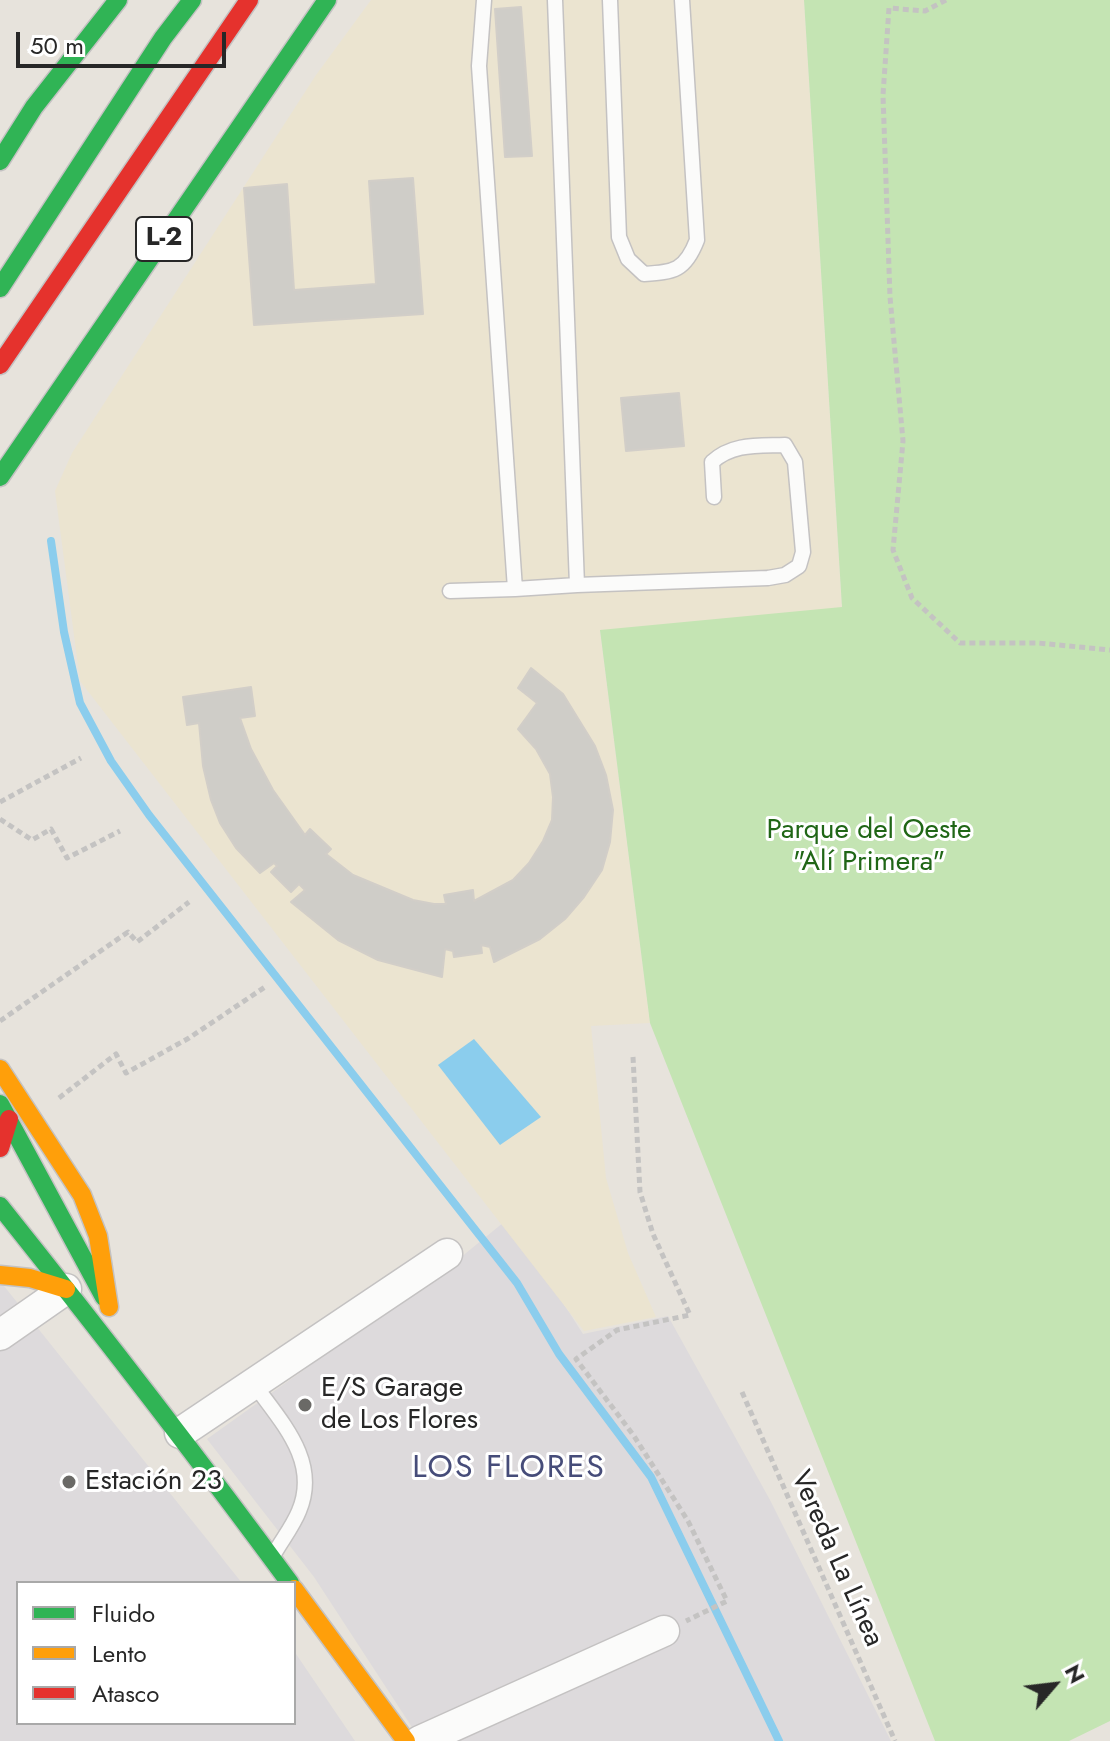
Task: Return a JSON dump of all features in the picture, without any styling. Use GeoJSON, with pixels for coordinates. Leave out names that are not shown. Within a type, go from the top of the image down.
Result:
{"type":"FeatureCollection","features":[{"type":"Feature","properties":{"kind":"main road"},"geometry":{"type":"LineString","coordinates":[[34,107],[118,0]]}},
{"type":"Feature","properties":{"kind":"main road"},"geometry":{"type":"LineString","coordinates":[[0,288],[163,38],[192,0]]}},
{"type":"Feature","properties":{"kind":"main road","name":"L-2"},"geometry":{"type":"LineString","coordinates":[[0,365],[249,0]]}},
{"type":"Feature","properties":{"kind":"main road","name":"L-2"},"geometry":{"type":"LineString","coordinates":[[0,477],[327,0]]}},
{"type":"Feature","properties":{"kind":"main road"},"geometry":{"type":"LineString","coordinates":[[0,161],[34,107],[83,13]]}},
{"type":"Feature","properties":{"kind":"main road"},"geometry":{"type":"LineString","coordinates":[[0,261],[44,221]]}},
{"type":"Feature","properties":{"kind":"main road"},"geometry":{"type":"LineString","coordinates":[[0,1069],[82,1195],[98,1236],[109,1307]]}},
{"type":"Feature","properties":{"kind":"main road"},"geometry":{"type":"LineString","coordinates":[[0,1148],[4,1111]]}},
{"type":"Feature","properties":{"kind":"main road"},"geometry":{"type":"LineString","coordinates":[[4,1111],[109,1307],[141,1387]]}},
{"type":"Feature","properties":{"kind":"main road"},"geometry":{"type":"LineString","coordinates":[[0,1206],[180,1433],[288,1581]]}},
{"type":"Feature","properties":{"kind":"main road"},"geometry":{"type":"LineString","coordinates":[[0,1275],[30,1278],[66,1289]]}},
{"type":"Feature","properties":{"kind":"main road"},"geometry":{"type":"LineString","coordinates":[[296,1592],[406,1741]]}},
{"type":"Feature","properties":{"kind":"street"},"geometry":{"type":"LineString","coordinates":[[180,1433],[447,1254]]}},
{"type":"Feature","properties":{"kind":"street"},"geometry":{"type":"LineString","coordinates":[[0,1335],[66,1289]]}},
{"type":"Feature","properties":{"kind":"street"},"geometry":{"type":"LineString","coordinates":[[420,1741],[664,1631]]}},
{"type":"Feature","properties":{"kind":"lane"},"geometry":{"type":"LineString","coordinates":[[484,0],[479,66],[515,589]]}},
{"type":"Feature","properties":{"kind":"lane"},"geometry":{"type":"LineString","coordinates":[[555,0],[577,585]]}},
{"type":"Feature","properties":{"kind":"lane"},"geometry":{"type":"LineString","coordinates":[[610,0],[619,237],[628,259],[644,274],[674,272],[691,256],[697,240],[682,0]]}},
{"type":"Feature","properties":{"kind":"lane"},"geometry":{"type":"LineString","coordinates":[[450,591],[768,578],[785,575],[799,566],[803,552],[795,462],[785,445],[738,447],[724,451],[712,462],[714,497]]}},
{"type":"Feature","properties":{"kind":"lane"},"geometry":{"type":"LineString","coordinates":[[254,1384],[297,1444],[307,1483],[299,1512],[271,1558]]}},
{"type":"Feature","properties":{"kind":"path"},"geometry":{"type":"LineString","coordinates":[[946,0],[925,11],[889,8],[883,95],[890,297],[903,441],[893,550],[912,598],[960,643],[1038,643],[1110,650]]}},
{"type":"Feature","properties":{"kind":"path"},"geometry":{"type":"LineString","coordinates":[[0,802],[81,758]]}},
{"type":"Feature","properties":{"kind":"path"},"geometry":{"type":"LineString","coordinates":[[0,819],[32,840],[51,829],[67,858],[120,831]]}},
{"type":"Feature","properties":{"kind":"path"},"geometry":{"type":"LineString","coordinates":[[0,1021],[128,932],[137,942],[189,902]]}},
{"type":"Feature","properties":{"kind":"path"},"geometry":{"type":"LineString","coordinates":[[33,1119],[116,1054],[126,1073],[189,1038],[265,987]]}},
{"type":"Feature","properties":{"kind":"path"},"geometry":{"type":"LineString","coordinates":[[633,1057],[640,1192],[653,1234],[690,1315],[617,1330],[576,1359],[634,1436],[688,1521],[727,1601],[709,1610]]}},
{"type":"Feature","properties":{"kind":"path","name":"Vereda La Línea"},"geometry":{"type":"LineString","coordinates":[[742,1392],[895,1741]]}},
{"type":"Feature","properties":{"kind":"shaded area"},"geometry":{"type":"Polygon","coordinates":[[[371,0],[804,0],[842,608],[600,631],[650,1023],[591,1026],[606,1178],[628,1253],[656,1317],[584,1331],[80,681],[55,491],[72,453],[316,75],[371,0]]]}},
{"type":"Feature","properties":{"kind":"shaded area"},"geometry":{"type":"Polygon","coordinates":[[[509,1218],[583,1334],[668,1316],[770,1500],[891,1741],[421,1741],[314,1577],[207,1439],[455,1262],[509,1218]]]}},
{"type":"Feature","properties":{"kind":"shaded area"},"geometry":{"type":"Polygon","coordinates":[[[0,1281],[240,1581],[16,1581],[16,1725],[296,1725],[296,1654],[355,1741],[0,1741],[0,1281]]]}},
{"type":"Feature","properties":{"kind":"green space","name":"Parque del Oeste \"Alí Primera\""},"geometry":{"type":"Polygon","coordinates":[[[804,0],[1110,0],[1110,1721],[1069,1741],[935,1741],[650,1023],[600,630],[842,607],[804,0]]]}},
{"type":"Feature","properties":{"kind":"water"},"geometry":{"type":"Polygon","coordinates":[[[474,1039],[541,1117],[500,1145],[438,1065],[474,1039]]]}},
{"type":"Feature","properties":{"kind":"building"},"geometry":{"type":"Polygon","coordinates":[[[521,7],[532,156],[505,157],[495,9],[521,7]]]}},
{"type":"Feature","properties":{"kind":"building"},"geometry":{"type":"Polygon","coordinates":[[[413,178],[423,314],[254,325],[244,188],[287,184],[294,290],[376,284],[369,181],[413,178]]]}},
{"type":"Feature","properties":{"kind":"building"},"geometry":{"type":"Polygon","coordinates":[[[679,393],[684,446],[626,451],[621,398],[679,393]]]}},
{"type":"Feature","properties":{"kind":"building"},"geometry":{"type":"Polygon","coordinates":[[[531,668],[563,694],[595,746],[606,775],[613,810],[610,842],[602,870],[565,919],[540,939],[494,962],[490,947],[481,945],[482,953],[454,957],[453,951],[445,949],[442,977],[378,960],[338,940],[291,902],[305,890],[299,884],[291,892],[271,872],[277,866],[274,863],[260,873],[236,848],[220,823],[211,800],[203,766],[199,723],[187,725],[183,697],[251,687],[255,716],[240,718],[251,749],[273,790],[305,835],[310,829],[331,849],[326,854],[353,875],[413,900],[446,904],[444,895],[473,890],[474,901],[513,880],[529,863],[552,820],[550,774],[536,749],[518,729],[537,703],[518,688],[531,668]]]}},
{"type":"Feature","properties":{"kind":"waterway"},"geometry":{"type":"LineString","coordinates":[[51,541],[64,632],[80,703],[111,761],[149,815],[517,1283],[559,1354],[651,1477],[779,1741]]}},
{"type":"Feature","properties":{"kind":"traffic: fast"},"geometry":{"type":"LineString","coordinates":[[0,161],[34,107],[118,0]]}},
{"type":"Feature","properties":{"kind":"traffic: fast"},"geometry":{"type":"LineString","coordinates":[[0,288],[163,38],[192,0]]}},
{"type":"Feature","properties":{"kind":"traffic: fast"},"geometry":{"type":"LineString","coordinates":[[0,477],[327,0]]}},
{"type":"Feature","properties":{"kind":"traffic: fast"},"geometry":{"type":"LineString","coordinates":[[0,1104],[104,1297]]}},
{"type":"Feature","properties":{"kind":"traffic: fast"},"geometry":{"type":"LineString","coordinates":[[0,1206],[147,1393],[289,1581]]}},
{"type":"Feature","properties":{"kind":"traffic: slow"},"geometry":{"type":"LineString","coordinates":[[0,1069],[82,1195],[98,1236],[109,1307]]}},
{"type":"Feature","properties":{"kind":"traffic: slow"},"geometry":{"type":"LineString","coordinates":[[0,1275],[30,1278],[66,1289]]}},
{"type":"Feature","properties":{"kind":"traffic: slow"},"geometry":{"type":"LineString","coordinates":[[296,1592],[406,1741]]}},
{"type":"Feature","properties":{"kind":"traffic: jam"},"geometry":{"type":"LineString","coordinates":[[0,365],[249,0]]}},
{"type":"Feature","properties":{"kind":"traffic: jam"},"geometry":{"type":"LineString","coordinates":[[0,1148],[9,1119]]}},
{"type":"Feature","properties":{"kind":"place","name":"E/S Garage de Los Flores"},"geometry":{"type":"Point","coordinates":[305,1405]}},
{"type":"Feature","properties":{"kind":"place","name":"Estación 23"},"geometry":{"type":"Point","coordinates":[69,1482]}},
{"type":"Feature","properties":{"kind":"district","name":"LOS FLORES"},"geometry":{"type":"Point","coordinates":[509,1469]}}]}
